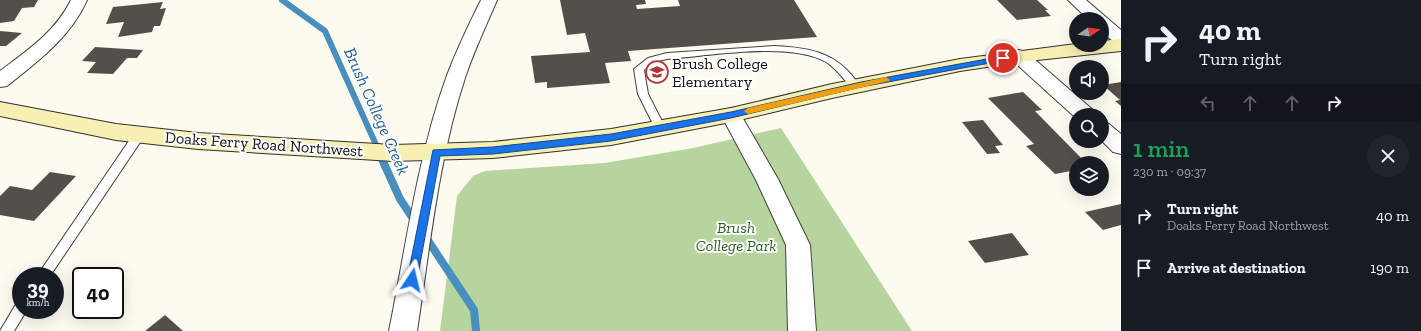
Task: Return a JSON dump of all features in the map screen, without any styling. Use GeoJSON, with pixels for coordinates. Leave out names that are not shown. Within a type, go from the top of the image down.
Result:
{"type":"FeatureCollection","features":[{"type":"Feature","properties":{"kind":"main road","name":"Doaks Ferry Road Northwest"},"geometry":{"type":"LineString","coordinates":[[0,109],[56,121],[139,134],[247,145],[436,153],[493,150],[611,137],[661,129],[731,115],[856,86],[960,65],[1019,56],[1121,45]]}},
{"type":"Feature","properties":{"kind":"street"},"geometry":{"type":"LineString","coordinates":[[0,81],[58,35],[73,16],[79,0]]}},
{"type":"Feature","properties":{"kind":"street"},"geometry":{"type":"LineString","coordinates":[[403,331],[443,119],[469,42],[490,0]]}},
{"type":"Feature","properties":{"kind":"street"},"geometry":{"type":"LineString","coordinates":[[1076,0],[1090,12]]}},
{"type":"Feature","properties":{"kind":"street"},"geometry":{"type":"LineString","coordinates":[[1109,29],[1121,39]]}},
{"type":"Feature","properties":{"kind":"street"},"geometry":{"type":"LineString","coordinates":[[1019,56],[1078,108]]}},
{"type":"Feature","properties":{"kind":"street"},"geometry":{"type":"LineString","coordinates":[[731,115],[767,179],[798,245],[802,331]]}},
{"type":"Feature","properties":{"kind":"street"},"geometry":{"type":"LineString","coordinates":[[1109,135],[1121,146]]}},
{"type":"Feature","properties":{"kind":"lane"},"geometry":{"type":"LineString","coordinates":[[661,129],[643,94],[639,69],[651,60],[667,56],[782,48],[812,52],[830,60],[856,86]]}},
{"type":"Feature","properties":{"kind":"lane"},"geometry":{"type":"LineString","coordinates":[[49,267],[139,134]]}},
{"type":"Feature","properties":{"kind":"lane"},"geometry":{"type":"LineString","coordinates":[[6,331],[14,319]]}},
{"type":"Feature","properties":{"kind":"green space","name":"Brush College Park"},"geometry":{"type":"Polygon","coordinates":[[[781,128],[912,331],[440,331],[457,196],[473,176],[485,171],[605,163],[693,148],[781,128]]]}},
{"type":"Feature","properties":{"kind":"building"},"geometry":{"type":"Polygon","coordinates":[[[0,0],[38,0],[34,7],[22,8],[14,21],[0,23],[0,0]]]}},
{"type":"Feature","properties":{"kind":"building","name":"Brush College Elementary"},"geometry":{"type":"Polygon","coordinates":[[[560,0],[645,0],[646,4],[636,5],[637,9],[680,6],[678,0],[794,0],[817,37],[628,51],[631,61],[605,63],[610,83],[547,88],[547,82],[535,83],[531,56],[590,52],[585,33],[567,35],[560,0]]]}},
{"type":"Feature","properties":{"kind":"building"},"geometry":{"type":"Polygon","coordinates":[[[997,0],[1037,0],[1048,10],[1045,10],[1051,16],[1017,20],[997,0]]]}},
{"type":"Feature","properties":{"kind":"building"},"geometry":{"type":"Polygon","coordinates":[[[163,2],[160,9],[166,8],[160,26],[154,26],[152,32],[118,37],[124,22],[106,24],[113,7],[163,2]]]}},
{"type":"Feature","properties":{"kind":"building"},"geometry":{"type":"Polygon","coordinates":[[[0,31],[22,33],[6,46],[0,46],[0,31]]]}},
{"type":"Feature","properties":{"kind":"building"},"geometry":{"type":"Polygon","coordinates":[[[95,47],[143,50],[137,58],[127,58],[113,74],[87,73],[96,62],[82,61],[95,47]]]}},
{"type":"Feature","properties":{"kind":"building"},"geometry":{"type":"Polygon","coordinates":[[[1121,82],[1121,106],[1115,101],[1120,100],[1109,90],[1109,84],[1121,82]]]}},
{"type":"Feature","properties":{"kind":"building"},"geometry":{"type":"Polygon","coordinates":[[[1023,92],[1042,110],[1035,111],[1069,146],[1069,148],[1071,148],[1079,156],[1069,156],[1069,171],[1055,174],[1026,146],[1034,144],[988,98],[1023,92]]]}},
{"type":"Feature","properties":{"kind":"building"},"geometry":{"type":"Polygon","coordinates":[[[983,120],[1003,145],[995,146],[1000,153],[987,154],[962,122],[983,120]]]}},
{"type":"Feature","properties":{"kind":"building"},"geometry":{"type":"Polygon","coordinates":[[[50,172],[76,176],[34,221],[0,215],[0,196],[10,186],[32,190],[50,172]]]}},
{"type":"Feature","properties":{"kind":"building"},"geometry":{"type":"Polygon","coordinates":[[[1121,204],[1121,225],[1103,230],[1085,212],[1121,204]]]}},
{"type":"Feature","properties":{"kind":"building"},"geometry":{"type":"Polygon","coordinates":[[[1012,233],[1029,255],[985,263],[968,241],[1012,233]]]}},
{"type":"Feature","properties":{"kind":"building"},"geometry":{"type":"Polygon","coordinates":[[[165,315],[183,331],[145,331],[165,315]]]}},
{"type":"Feature","properties":{"kind":"waterway","name":"Brush College Creek"},"geometry":{"type":"LineString","coordinates":[[282,0],[325,31],[377,147]]}},
{"type":"Feature","properties":{"kind":"waterway","name":"Brush College Creek"},"geometry":{"type":"LineString","coordinates":[[376,146],[400,199],[416,223]]}},
{"type":"Feature","properties":{"kind":"waterway","name":"Brush College Creek"},"geometry":{"type":"LineString","coordinates":[[425,236],[474,310],[476,331]]}},
{"type":"Feature","properties":{"kind":"slow traffic"},"geometry":{"type":"LineString","coordinates":[[748,111],[886,80]]}},
{"type":"Feature","properties":{"kind":"place","name":"Brush College Elementary"},"geometry":{"type":"Point","coordinates":[657,72]}},
{"type":"Feature","properties":{"kind":"route"},"geometry":{"type":"LineString","coordinates":[[412,280],[436,153],[537,146],[611,137],[672,127],[731,115],[861,84],[1003,58]]}}]}
